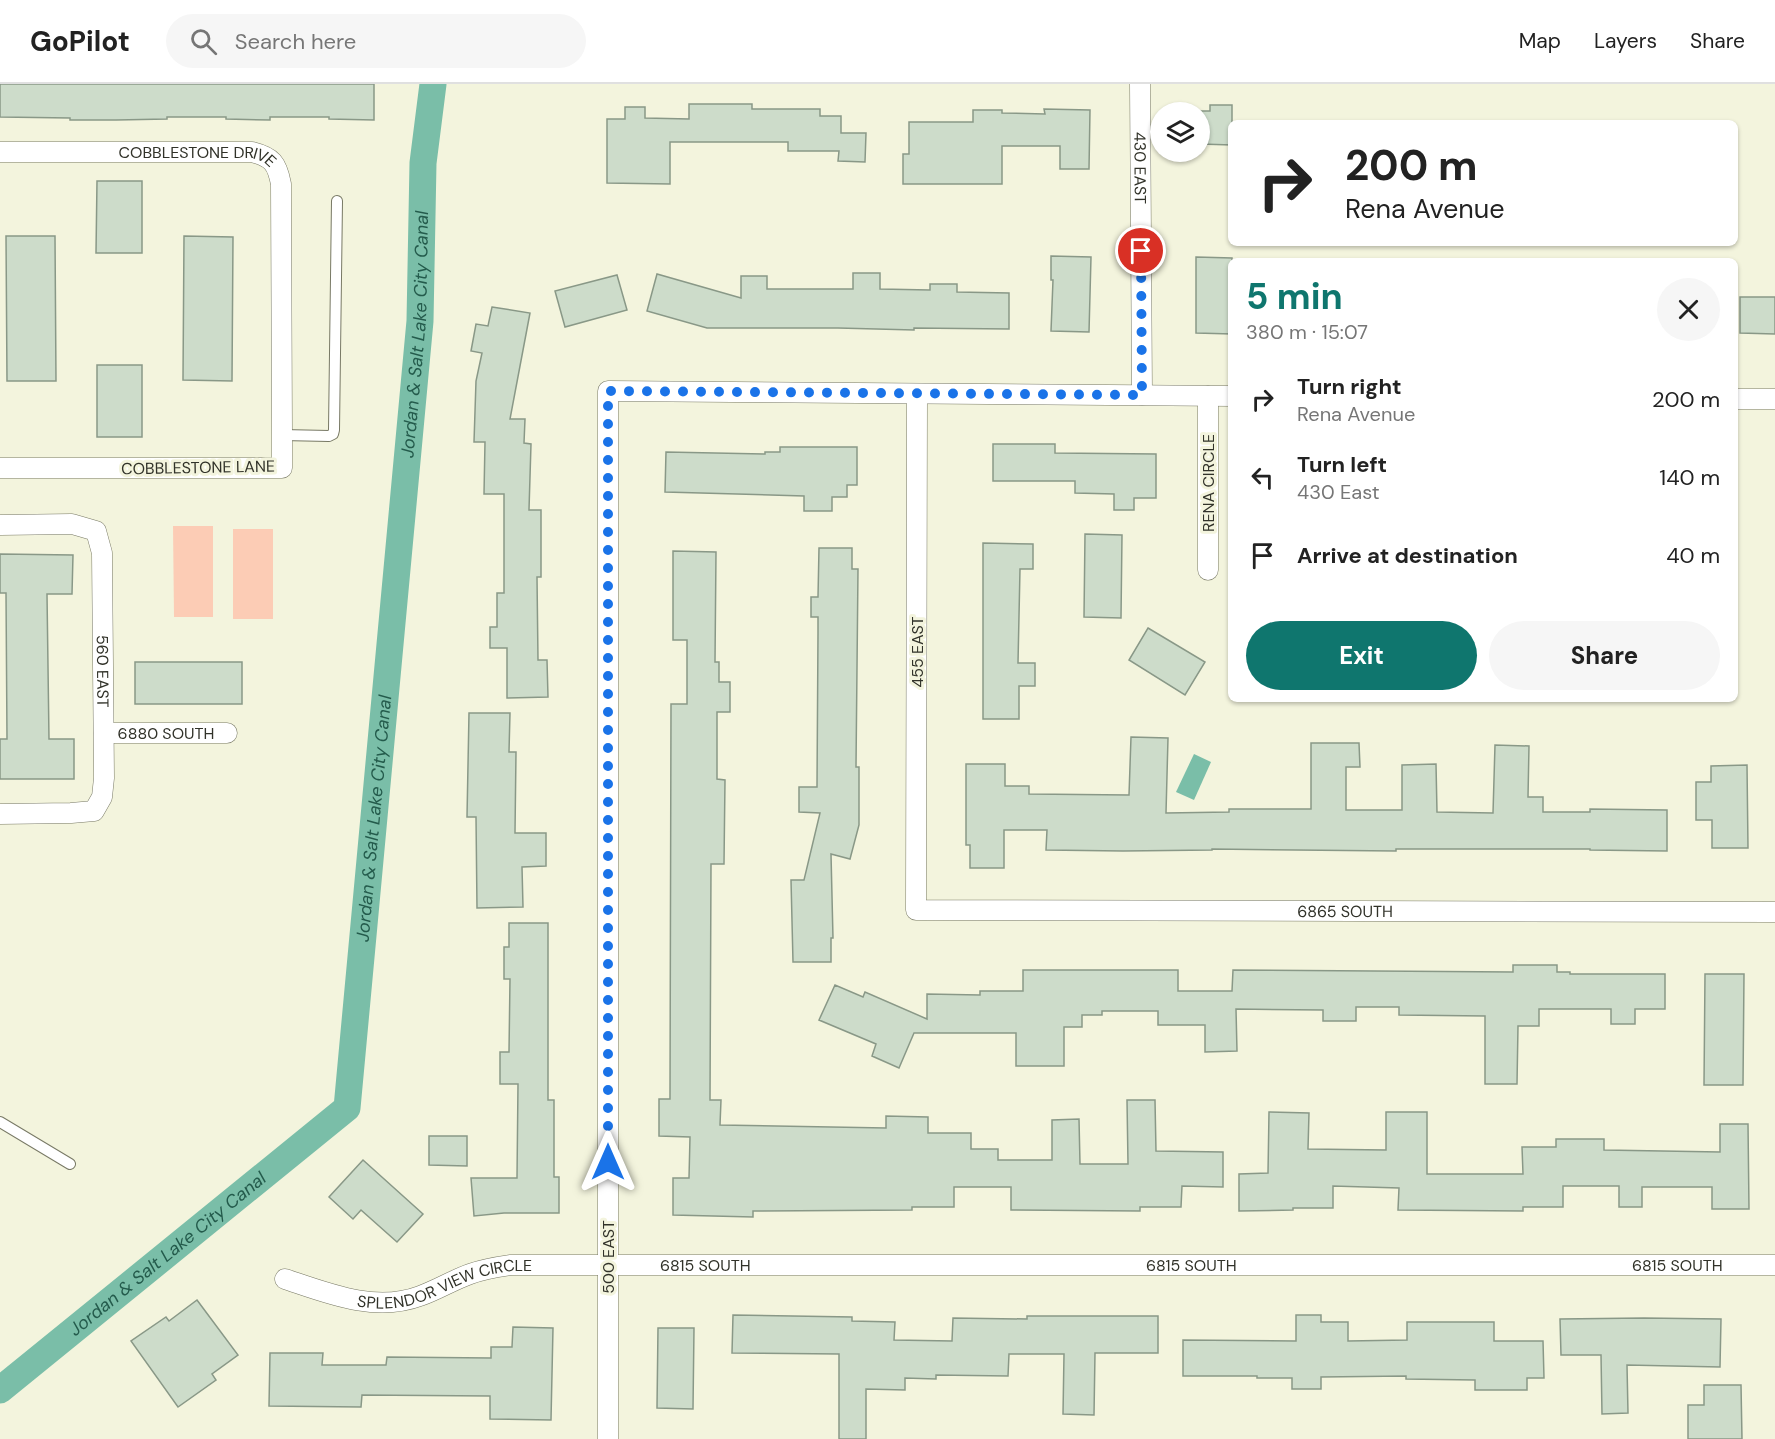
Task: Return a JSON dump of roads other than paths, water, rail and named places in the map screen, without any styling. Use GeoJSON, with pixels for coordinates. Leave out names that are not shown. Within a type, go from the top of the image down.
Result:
{"type":"FeatureCollection","features":[{"type":"Feature","properties":{"kind":"street","name":"430 EAST"},"geometry":{"type":"LineString","coordinates":[[1140,84],[1142,395]]}},
{"type":"Feature","properties":{"kind":"street","name":"COBBLESTONE DRIVE"},"geometry":{"type":"LineString","coordinates":[[0,152],[252,152],[263,155],[274,162],[281,184],[281,280]]}},
{"type":"Feature","properties":{"kind":"street","name":"COBBLESTONE LANE"},"geometry":{"type":"LineString","coordinates":[[0,468],[282,468],[281,280]]}},
{"type":"Feature","properties":{"kind":"street","name":"500 EAST"},"geometry":{"type":"LineString","coordinates":[[608,1439],[608,391],[917,394]]}},
{"type":"Feature","properties":{"kind":"street"},"geometry":{"type":"LineString","coordinates":[[917,394],[1228,396]]}},
{"type":"Feature","properties":{"kind":"street","name":"455 EAST"},"geometry":{"type":"LineString","coordinates":[[916,910],[917,394]]}},
{"type":"Feature","properties":{"kind":"street","name":"RENA CIRCLE"},"geometry":{"type":"LineString","coordinates":[[1208,396],[1208,570]]}},
{"type":"Feature","properties":{"kind":"street"},"geometry":{"type":"LineString","coordinates":[[1738,399],[1775,399]]}},
{"type":"Feature","properties":{"kind":"street","name":"560 EAST"},"geometry":{"type":"LineString","coordinates":[[0,525],[72,524],[96,531],[102,553],[104,733],[102,797],[94,811],[0,814]]}},
{"type":"Feature","properties":{"kind":"street","name":"6880 SOUTH"},"geometry":{"type":"LineString","coordinates":[[104,733],[227,733]]}},
{"type":"Feature","properties":{"kind":"street","name":"6865 SOUTH"},"geometry":{"type":"LineString","coordinates":[[916,910],[1775,912]]}},
{"type":"Feature","properties":{"kind":"street","name":"6815 SOUTH"},"geometry":{"type":"LineString","coordinates":[[608,1265],[1775,1264]]}},
{"type":"Feature","properties":{"kind":"street","name":"SPLENDOR VIEW CIRCLE"},"geometry":{"type":"LineString","coordinates":[[285,1279],[340,1298],[368,1302],[393,1302],[417,1298],[469,1274],[490,1268],[511,1265],[608,1265]]}},
{"type":"Feature","properties":{"kind":"lane"},"geometry":{"type":"LineString","coordinates":[[282,435],[329,436],[334,430],[337,201]]}},
{"type":"Feature","properties":{"kind":"lane"},"geometry":{"type":"LineString","coordinates":[[0,1122],[70,1164]]}},
{"type":"Feature","properties":{"kind":"water"},"geometry":{"type":"Polygon","coordinates":[[[1194,754],[1211,762],[1194,800],[1176,792],[1194,754]]]}},
{"type":"Feature","properties":{"kind":"waterway","name":"Jordan & Salt Lake City Canal"},"geometry":{"type":"LineString","coordinates":[[0,1390],[347,1108],[420,321],[423,163],[433,84]]}}]}
